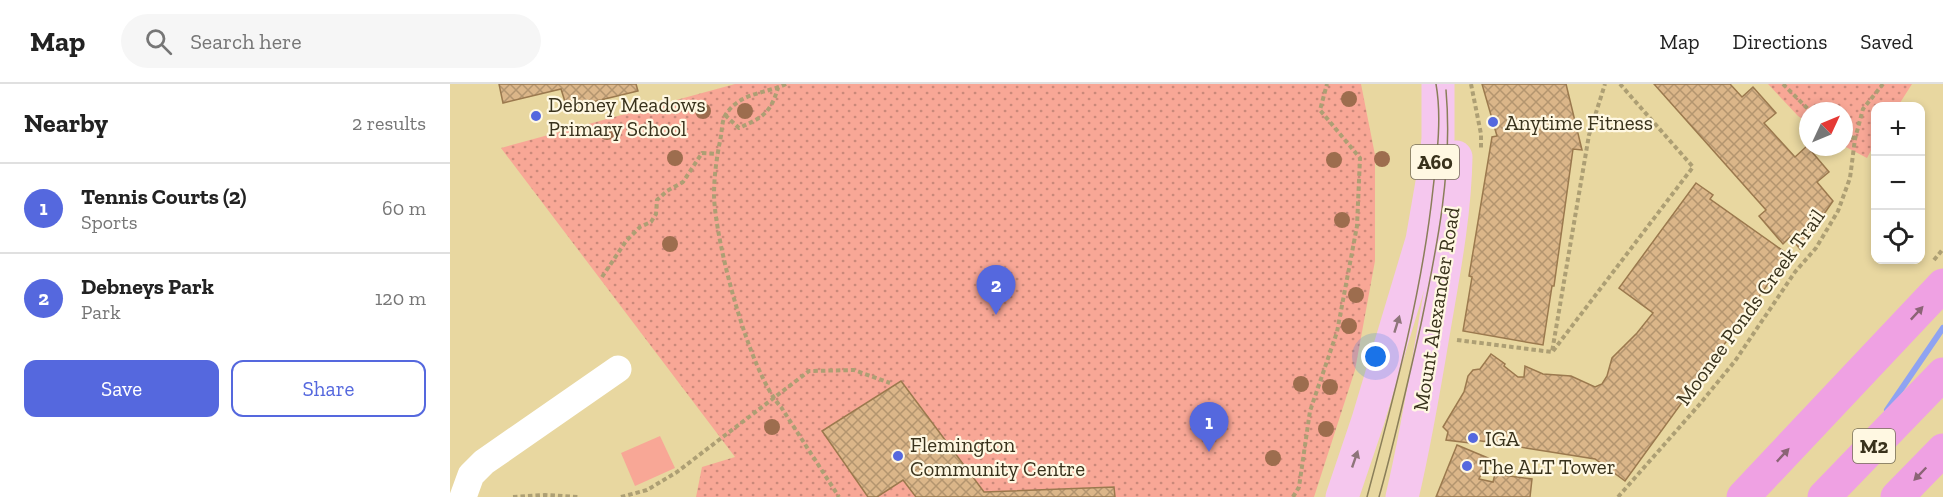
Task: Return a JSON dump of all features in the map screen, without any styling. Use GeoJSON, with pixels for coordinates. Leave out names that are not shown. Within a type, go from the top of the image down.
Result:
{"type":"FeatureCollection","features":[{"type":"Feature","properties":{"kind":"highway"},"geometry":{"type":"LineString","coordinates":[[1743,497],[1943,285]]}},
{"type":"Feature","properties":{"kind":"highway","name":"M2"},"geometry":{"type":"LineString","coordinates":[[1824,497],[1934,384]]}},
{"type":"Feature","properties":{"kind":"highway","name":"M2"},"geometry":{"type":"LineString","coordinates":[[1897,497],[1943,450]]}},
{"type":"Feature","properties":{"kind":"main road","name":"Mount Alexander Road"},"geometry":{"type":"LineString","coordinates":[[1342,497],[1368,420],[1428,212],[1438,139],[1437,84]]}},
{"type":"Feature","properties":{"kind":"main road","name":"Mount Alexander Road"},"geometry":{"type":"LineString","coordinates":[[1401,497],[1415,436],[1450,228],[1456,148],[1446,84]]}},
{"type":"Feature","properties":{"kind":"main road"},"geometry":{"type":"LineString","coordinates":[[1368,420],[1415,436]]}},
{"type":"Feature","properties":{"kind":"lane"},"geometry":{"type":"LineString","coordinates":[[463,497],[471,475],[484,462],[618,369]]}},
{"type":"Feature","properties":{"kind":"path"},"geometry":{"type":"LineString","coordinates":[[786,84],[741,99],[725,116],[717,154],[714,196],[723,258],[748,339],[773,398],[839,497]]}},
{"type":"Feature","properties":{"kind":"path"},"geometry":{"type":"LineString","coordinates":[[1293,497],[1299,487],[1310,411],[1337,332],[1357,225],[1360,158],[1320,110],[1327,84]]}},
{"type":"Feature","properties":{"kind":"path"},"geometry":{"type":"LineString","coordinates":[[1552,352],[1589,135],[1605,84]]}},
{"type":"Feature","properties":{"kind":"path"},"geometry":{"type":"LineString","coordinates":[[1552,352],[1694,167],[1620,84]]}},
{"type":"Feature","properties":{"kind":"path"},"geometry":{"type":"LineString","coordinates":[[1783,84],[1801,102]]}},
{"type":"Feature","properties":{"kind":"path","name":"Moonee Ponds Creek Trail"},"geometry":{"type":"LineString","coordinates":[[1618,497],[1735,361],[1795,273],[1816,248],[1838,211],[1850,178],[1855,140],[1863,109],[1883,84]]}},
{"type":"Feature","properties":{"kind":"path"},"geometry":{"type":"LineString","coordinates":[[725,116],[739,128],[759,119],[773,105],[778,88]]}},
{"type":"Feature","properties":{"kind":"path"},"geometry":{"type":"LineString","coordinates":[[602,277],[626,241],[640,226],[651,222],[656,214],[657,200],[683,182],[702,153],[717,154]]}},
{"type":"Feature","properties":{"kind":"path"},"geometry":{"type":"LineString","coordinates":[[1451,339],[1552,352]]}},
{"type":"Feature","properties":{"kind":"path"},"geometry":{"type":"LineString","coordinates":[[621,497],[647,490],[677,472],[809,371],[854,370],[890,383]]}},
{"type":"Feature","properties":{"kind":"path"},"geometry":{"type":"LineString","coordinates":[[513,497],[545,495],[579,497]]}},
{"type":"Feature","properties":{"kind":"shaded area"},"geometry":{"type":"Polygon","coordinates":[[[735,84],[1361,84],[1375,155],[1375,261],[1355,370],[1314,497],[696,497],[702,467],[735,457],[501,148],[735,84]]]}},
{"type":"Feature","properties":{"kind":"shaded area"},"geometry":{"type":"Polygon","coordinates":[[[1768,84],[1912,84],[1901,102],[1871,102],[1871,150],[1867,158],[1853,151],[1853,102],[1799,102],[1798,116],[1768,84]]]}},
{"type":"Feature","properties":{"kind":"shaded area"},"geometry":{"type":"Polygon","coordinates":[[[660,436],[675,468],[635,486],[621,453],[660,436]]]}},
{"type":"Feature","properties":{"kind":"building"},"geometry":{"type":"Polygon","coordinates":[[[499,84],[636,84],[638,91],[567,108],[561,89],[503,103],[499,84]]]}},
{"type":"Feature","properties":{"kind":"building"},"geometry":{"type":"Polygon","coordinates":[[[1482,84],[1566,84],[1582,150],[1573,149],[1554,286],[1552,286],[1543,345],[1463,331],[1472,277],[1469,276],[1492,137],[1497,136],[1482,84]]]}},
{"type":"Feature","properties":{"kind":"building"},"geometry":{"type":"Polygon","coordinates":[[[1654,84],[1730,84],[1742,97],[1753,87],[1776,113],[1764,123],[1795,157],[1799,153],[1799,156],[1815,156],[1829,172],[1817,182],[1833,201],[1800,249],[1790,237],[1783,244],[1759,216],[1766,210],[1654,84]]]}},
{"type":"Feature","properties":{"kind":"building"},"geometry":{"type":"Polygon","coordinates":[[[1696,183],[1713,195],[1710,199],[1789,255],[1625,481],[1595,459],[1475,440],[1470,443],[1446,440],[1448,432],[1443,427],[1464,392],[1468,376],[1473,370],[1480,369],[1491,354],[1518,377],[1524,377],[1525,366],[1543,374],[1571,376],[1595,387],[1602,384],[1612,358],[1653,313],[1619,288],[1696,183]]]}},
{"type":"Feature","properties":{"kind":"building","name":"Flemington Community Centre"},"geometry":{"type":"Polygon","coordinates":[[[901,381],[984,492],[1114,487],[1115,497],[916,497],[903,480],[877,497],[868,497],[822,431],[901,381]]]}},
{"type":"Feature","properties":{"kind":"building","name":"The ALT Tower"},"geometry":{"type":"Polygon","coordinates":[[[1457,445],[1488,458],[1479,479],[1493,482],[1495,474],[1532,479],[1530,497],[1436,497],[1457,445]]]}},
{"type":"Feature","properties":{"kind":"waterway"},"geometry":{"type":"LineString","coordinates":[[1887,410],[1943,328]]}},
{"type":"Feature","properties":{"kind":"tram line"},"geometry":{"type":"LineString","coordinates":[[1367,497],[1397,383],[1422,267],[1437,150],[1439,110],[1436,84]]}},
{"type":"Feature","properties":{"kind":"tram line"},"geometry":{"type":"LineString","coordinates":[[1379,497],[1411,367],[1438,237],[1447,149],[1446,90]]}},
{"type":"Feature","properties":{"kind":"place","name":"Debney Meadows Primary School"},"geometry":{"type":"Point","coordinates":[536,116]}},
{"type":"Feature","properties":{"kind":"place","name":"Anytime Fitness"},"geometry":{"type":"Point","coordinates":[1493,122]}},
{"type":"Feature","properties":{"kind":"place","name":"Debneys Park"},"geometry":{"type":"Point","coordinates":[996,315]}},
{"type":"Feature","properties":{"kind":"place","name":"IGA"},"geometry":{"type":"Point","coordinates":[1473,438]}},
{"type":"Feature","properties":{"kind":"place","name":"Tennis Courts (2)"},"geometry":{"type":"Point","coordinates":[1209,452]}},
{"type":"Feature","properties":{"kind":"place","name":"Flemington Community Centre"},"geometry":{"type":"Point","coordinates":[898,456]}},
{"type":"Feature","properties":{"kind":"place","name":"The ALT Tower"},"geometry":{"type":"Point","coordinates":[1467,466]}}]}
